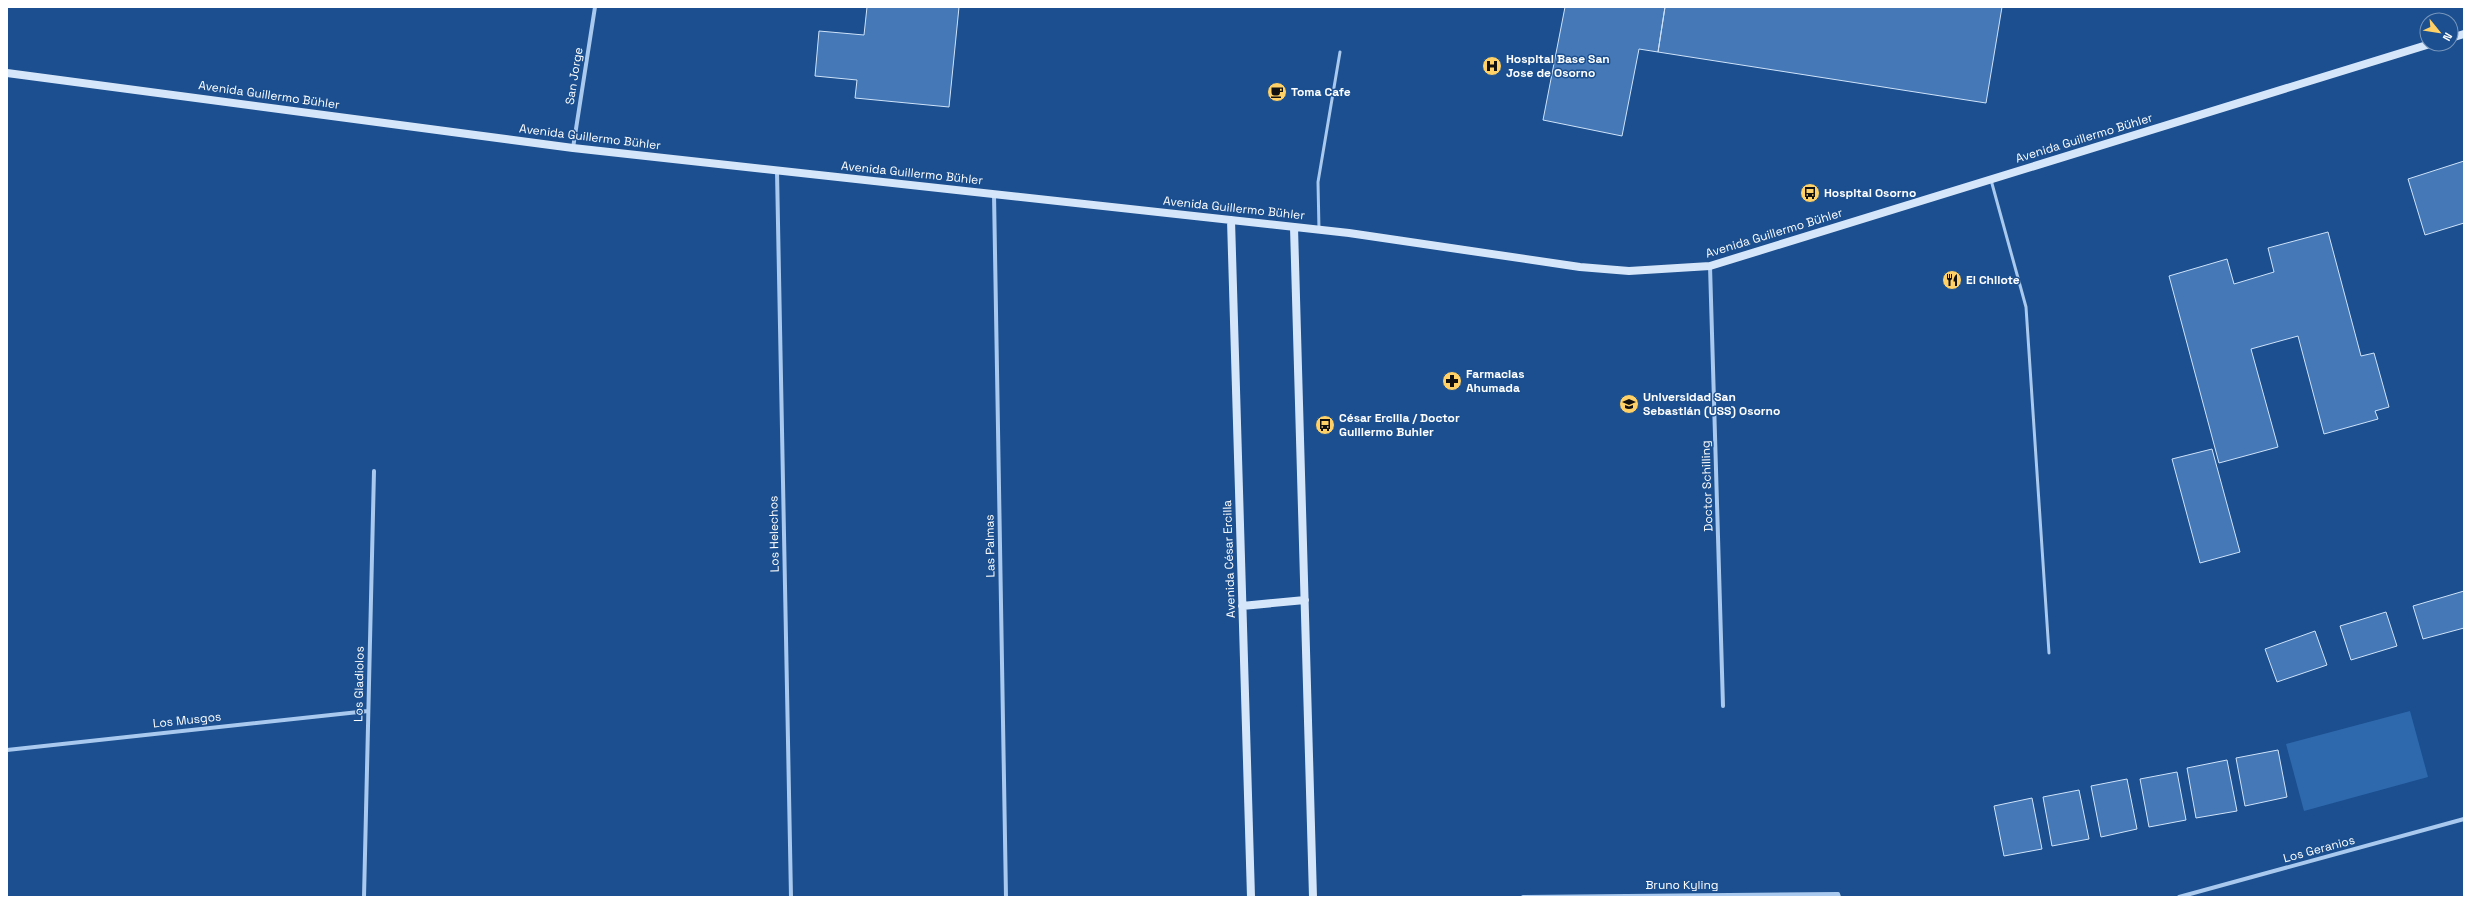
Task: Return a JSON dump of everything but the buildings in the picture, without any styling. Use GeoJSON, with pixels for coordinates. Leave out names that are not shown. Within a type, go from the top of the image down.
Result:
{"type":"FeatureCollection","features":[{"type":"Feature","properties":{"kind":"main road","name":"Avenida Guillermo Bühler"},"geometry":{"type":"LineString","coordinates":[[7,73],[573,148],[1294,227],[1580,267],[1628,271],[1710,266],[2419,47]]}},
{"type":"Feature","properties":{"kind":"main road","name":"Avenida César Ercilla"},"geometry":{"type":"LineString","coordinates":[[1231,220],[1251,897]]}},
{"type":"Feature","properties":{"kind":"main road"},"geometry":{"type":"LineString","coordinates":[[1294,227],[1313,897]]}},
{"type":"Feature","properties":{"kind":"main road"},"geometry":{"type":"LineString","coordinates":[[1242,606],[1304,600]]}},
{"type":"Feature","properties":{"kind":"street","name":"San Jorge"},"geometry":{"type":"LineString","coordinates":[[573,148],[595,7]]}},
{"type":"Feature","properties":{"kind":"street","name":"Los Helechos"},"geometry":{"type":"LineString","coordinates":[[777,170],[791,897]]}},
{"type":"Feature","properties":{"kind":"street","name":"Las Palmas"},"geometry":{"type":"LineString","coordinates":[[994,194],[1006,897]]}},
{"type":"Feature","properties":{"kind":"street","name":"Doctor Schilling"},"geometry":{"type":"LineString","coordinates":[[1710,266],[1723,706]]}},
{"type":"Feature","properties":{"kind":"street","name":"Los Gladiolos"},"geometry":{"type":"LineString","coordinates":[[364,897],[374,472]]}},
{"type":"Feature","properties":{"kind":"street","name":"Los Musgos"},"geometry":{"type":"LineString","coordinates":[[7,750],[368,710]]}},
{"type":"Feature","properties":{"kind":"street","name":"Los Geranios"},"geometry":{"type":"LineString","coordinates":[[2179,897],[2464,820]]}},
{"type":"Feature","properties":{"kind":"street","name":"Bruno Kyling"},"geometry":{"type":"LineString","coordinates":[[1523,897],[1838,894],[1839,897]]}},
{"type":"Feature","properties":{"kind":"lane"},"geometry":{"type":"LineString","coordinates":[[1319,230],[1318,182],[1340,52]]}},
{"type":"Feature","properties":{"kind":"lane"},"geometry":{"type":"LineString","coordinates":[[1991,180],[2026,307],[2049,653]]}},
{"type":"Feature","properties":{"kind":"shaded area"},"geometry":{"type":"Polygon","coordinates":[[[2410,711],[2428,777],[2304,811],[2286,744],[2410,711]]]}},
{"type":"Feature","properties":{"kind":"place","name":"Hospital Base San Jose de Osorno"},"geometry":{"type":"Point","coordinates":[1492,66]}},
{"type":"Feature","properties":{"kind":"place","name":"Toma Cafe"},"geometry":{"type":"Point","coordinates":[1277,92]}},
{"type":"Feature","properties":{"kind":"place","name":"Hospital Osorno"},"geometry":{"type":"Point","coordinates":[1810,193]}},
{"type":"Feature","properties":{"kind":"place","name":"El Chilote"},"geometry":{"type":"Point","coordinates":[1952,280]}},
{"type":"Feature","properties":{"kind":"place","name":"Farmacias Ahumada"},"geometry":{"type":"Point","coordinates":[1452,381]}},
{"type":"Feature","properties":{"kind":"place","name":"Universidad San Sebastián (USS) Osorno"},"geometry":{"type":"Point","coordinates":[1629,404]}},
{"type":"Feature","properties":{"kind":"place","name":"César Ercilla / Doctor Guillermo Buhler"},"geometry":{"type":"Point","coordinates":[1325,425]}}]}
